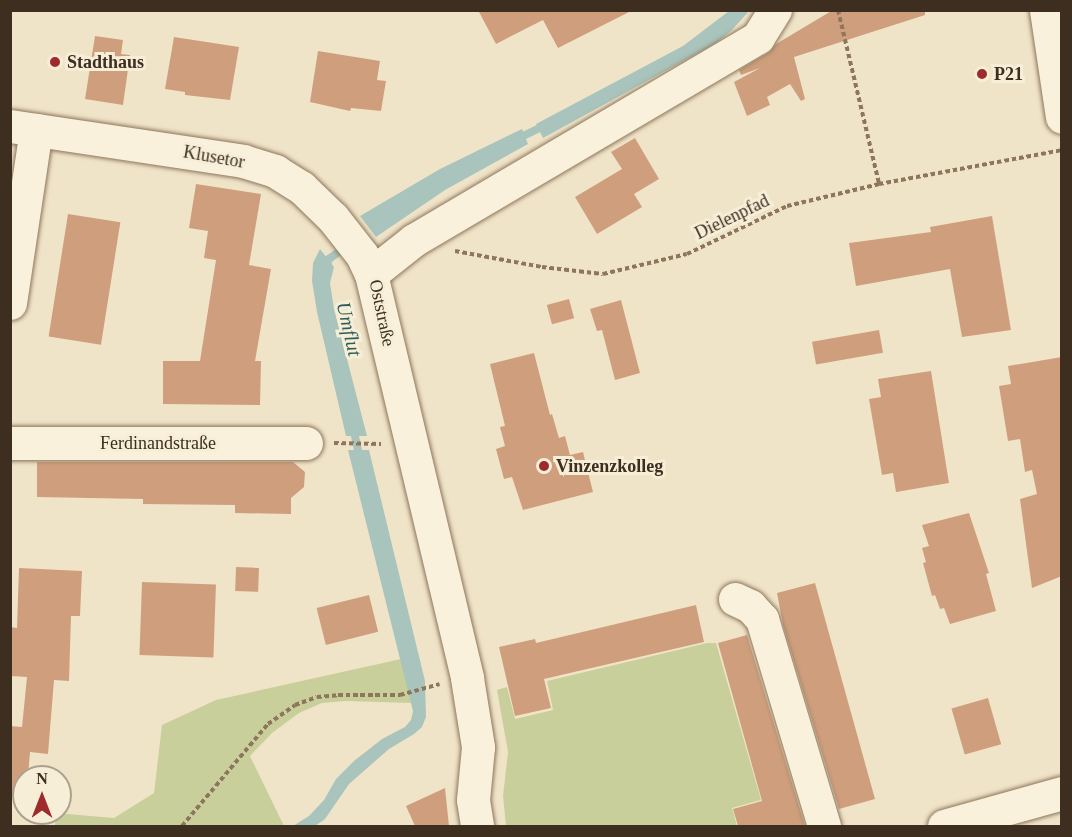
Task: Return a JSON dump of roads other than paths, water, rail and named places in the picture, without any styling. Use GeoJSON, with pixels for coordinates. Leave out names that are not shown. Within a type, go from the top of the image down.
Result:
{"type":"FeatureCollection","features":[{"type":"Feature","properties":{"kind":"street","name":"Oststraße"},"geometry":{"type":"LineString","coordinates":[[477,826],[472,800],[478,747],[467,678],[367,264],[414,240],[758,37],[775,10]]}},
{"type":"Feature","properties":{"kind":"street"},"geometry":{"type":"LineString","coordinates":[[1046,10],[1062,117]]}},
{"type":"Feature","properties":{"kind":"street"},"geometry":{"type":"LineString","coordinates":[[10,303],[23,128]]}},
{"type":"Feature","properties":{"kind":"street","name":"Klusetor"},"geometry":{"type":"LineString","coordinates":[[23,128],[243,161],[275,171],[301,187],[333,218],[367,264]]}},
{"type":"Feature","properties":{"kind":"street","name":"Ferdinandstraße"},"geometry":{"type":"LineString","coordinates":[[10,443],[319,443]]}},
{"type":"Feature","properties":{"kind":"street"},"geometry":{"type":"LineString","coordinates":[[735,598],[750,606],[762,620],[824,826]]}},
{"type":"Feature","properties":{"kind":"street"},"geometry":{"type":"LineString","coordinates":[[944,826],[1062,794]]}},
{"type":"Feature","properties":{"kind":"water"},"geometry":{"type":"Polygon","coordinates":[[[729,11],[749,11],[732,30],[716,43],[543,138],[536,124],[683,46],[729,11]]]}},
{"type":"Feature","properties":{"kind":"water"},"geometry":{"type":"Polygon","coordinates":[[[522,129],[528,144],[445,190],[376,237],[360,216],[440,169],[522,129]]]}},
{"type":"Feature","properties":{"kind":"water"},"geometry":{"type":"Polygon","coordinates":[[[320,249],[334,267],[330,283],[334,309],[367,436],[346,436],[312,281],[313,263],[320,249]]]}},
{"type":"Feature","properties":{"kind":"water"},"geometry":{"type":"Polygon","coordinates":[[[348,450],[369,450],[425,681],[426,717],[422,727],[414,734],[389,749],[349,784],[325,819],[315,826],[293,826],[309,816],[324,800],[336,779],[354,761],[382,739],[405,727],[411,720],[413,711],[348,450]]]}},
{"type":"Feature","properties":{"kind":"waterway","name":"Umflut"},"geometry":{"type":"LineString","coordinates":[[517,139],[546,125]]}},
{"type":"Feature","properties":{"kind":"waterway","name":"Umflut"},"geometry":{"type":"LineString","coordinates":[[325,269],[329,259],[347,246]]}},
{"type":"Feature","properties":{"kind":"waterway","name":"Umflut"},"geometry":{"type":"LineString","coordinates":[[353,427],[360,459]]}},
{"type":"Feature","properties":{"kind":"place","name":"Stadthaus"},"geometry":{"type":"Point","coordinates":[55,62]}},
{"type":"Feature","properties":{"kind":"place","name":"P21"},"geometry":{"type":"Point","coordinates":[982,74]}},
{"type":"Feature","properties":{"kind":"place","name":"Vinzenzkolleg"},"geometry":{"type":"Point","coordinates":[544,466]}}]}
